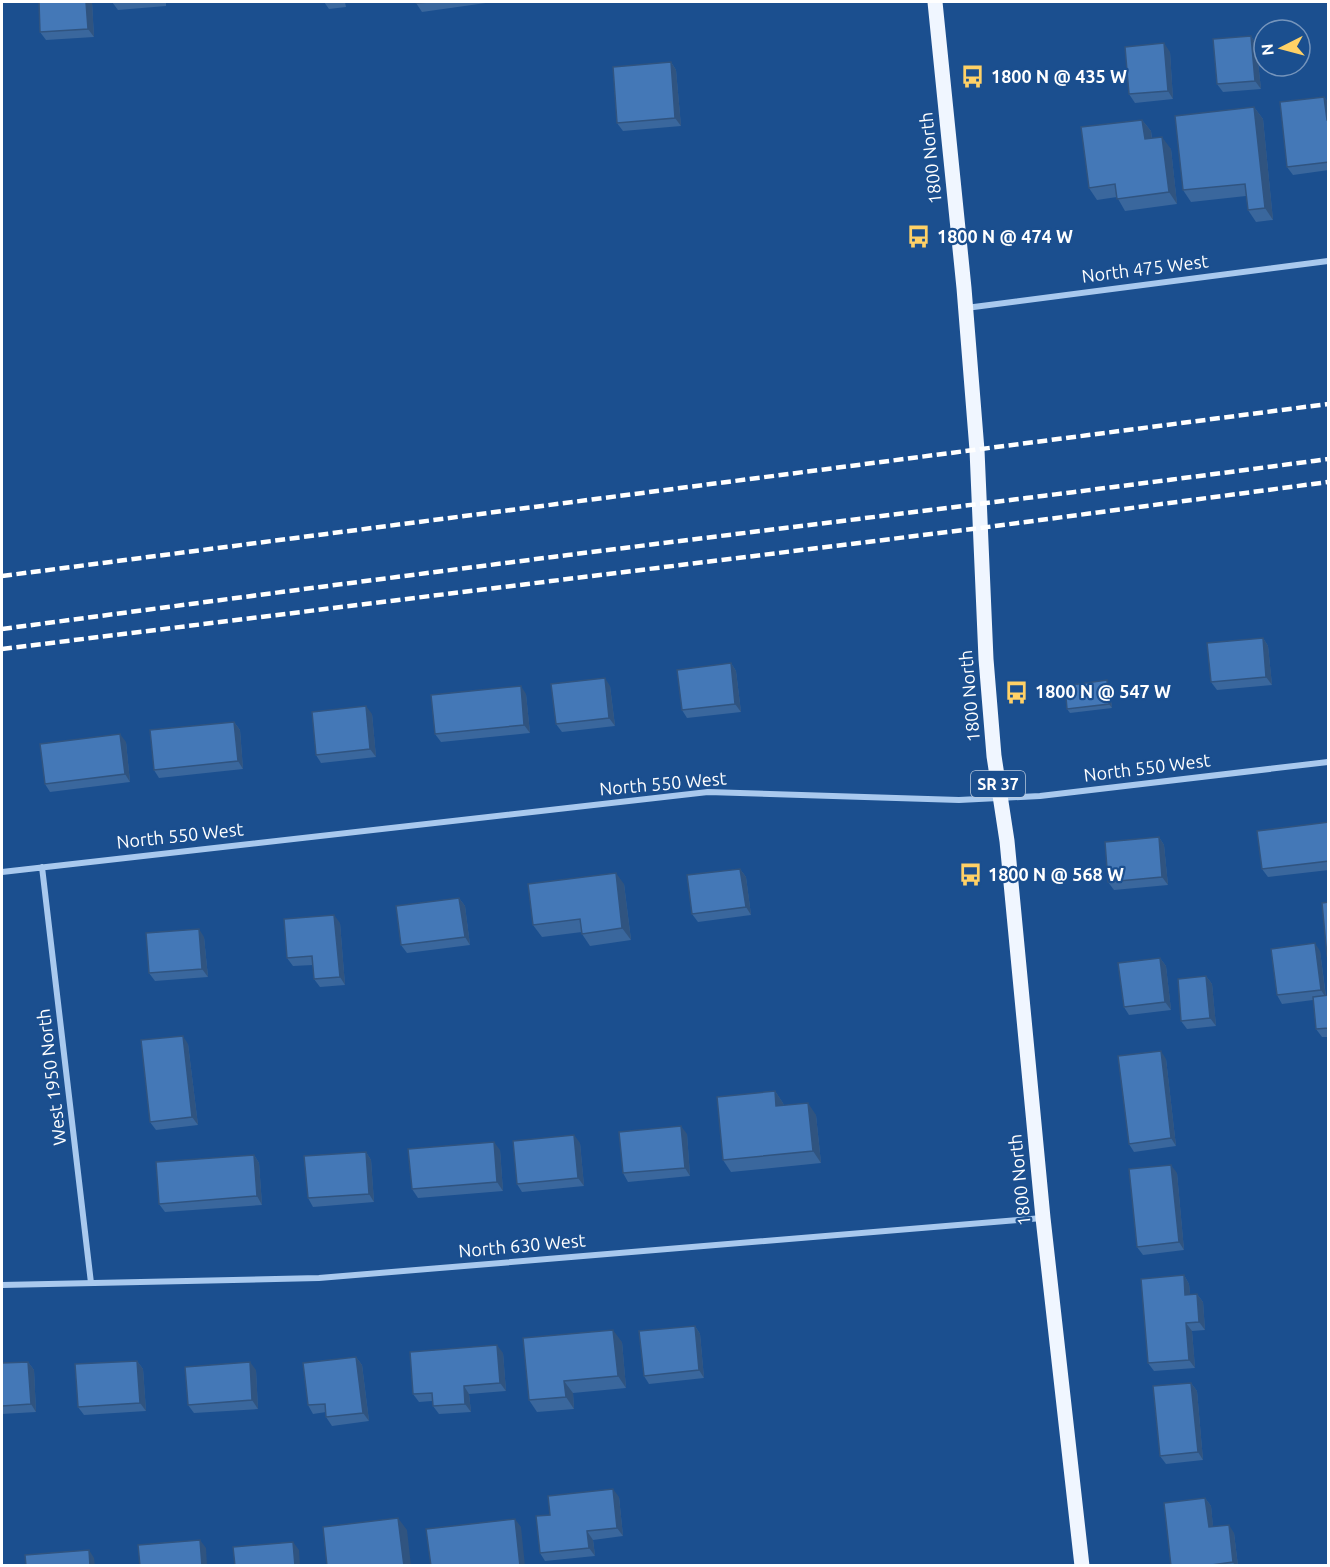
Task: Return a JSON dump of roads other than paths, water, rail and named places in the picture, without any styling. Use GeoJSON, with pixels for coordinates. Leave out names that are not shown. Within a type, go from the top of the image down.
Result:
{"type":"FeatureCollection","features":[{"type":"Feature","properties":{"kind":"main road","name":"1800 North"},"geometry":{"type":"LineString","coordinates":[[935,2],[977,450],[986,659],[995,760],[1007,841],[1043,1218],[1082,1566]]}},
{"type":"Feature","properties":{"kind":"street","name":"North 475 West"},"geometry":{"type":"LineString","coordinates":[[965,308],[1329,261]]}},
{"type":"Feature","properties":{"kind":"street","name":"North 550 West"},"geometry":{"type":"LineString","coordinates":[[2,872],[708,792],[959,800],[1040,796],[1329,762]]}},
{"type":"Feature","properties":{"kind":"street","name":"West 1950 North"},"geometry":{"type":"LineString","coordinates":[[42,867],[91,1283]]}},
{"type":"Feature","properties":{"kind":"street","name":"North 630 West"},"geometry":{"type":"LineString","coordinates":[[2,1285],[319,1278],[1043,1218]]}},
{"type":"Feature","properties":{"kind":"railway"},"geometry":{"type":"LineString","coordinates":[[2,576],[1328,404]]}},
{"type":"Feature","properties":{"kind":"railway"},"geometry":{"type":"LineString","coordinates":[[2,629],[1328,459]]}},
{"type":"Feature","properties":{"kind":"railway"},"geometry":{"type":"LineString","coordinates":[[2,649],[980,528],[1328,482]]}},
{"type":"Feature","properties":{"kind":"place","name":"1800 N @ 435 W"},"geometry":{"type":"Point","coordinates":[973,77]}},
{"type":"Feature","properties":{"kind":"place","name":"1800 N @ 474 W"},"geometry":{"type":"Point","coordinates":[919,237]}},
{"type":"Feature","properties":{"kind":"place","name":"1800 N @ 547 W"},"geometry":{"type":"Point","coordinates":[1017,692]}},
{"type":"Feature","properties":{"kind":"place","name":"1800 N @ 568 W"},"geometry":{"type":"Point","coordinates":[970,875]}}]}
